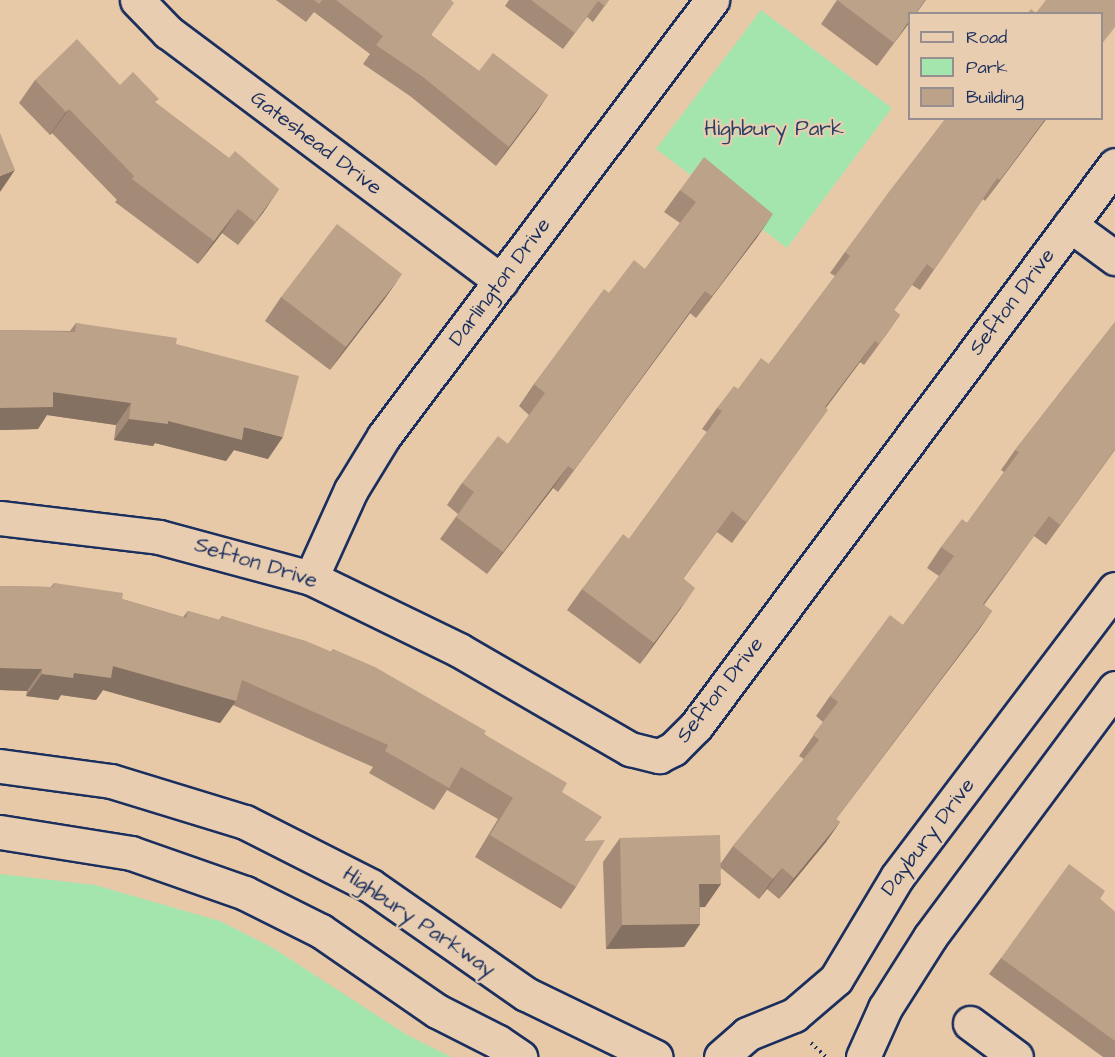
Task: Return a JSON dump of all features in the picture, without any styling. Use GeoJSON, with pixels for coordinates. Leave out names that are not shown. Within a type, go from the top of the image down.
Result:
{"type":"FeatureCollection","features":[{"type":"Feature","properties":{"kind":"street","name":"Gateshead Drive"},"geometry":{"type":"LineString","coordinates":[[137,0],[168,32],[501,281]]}},
{"type":"Feature","properties":{"kind":"street","name":"Darlington Drive"},"geometry":{"type":"LineString","coordinates":[[311,578],[367,461],[712,0]]}},
{"type":"Feature","properties":{"kind":"street","name":"Sefton Drive"},"geometry":{"type":"LineString","coordinates":[[0,518],[159,537],[311,578],[459,650],[630,749],[659,756],[673,749],[696,726],[1115,165]]}},
{"type":"Feature","properties":{"kind":"street"},"geometry":{"type":"LineString","coordinates":[[1070,225],[1115,258]]}},
{"type":"Feature","properties":{"kind":"street","name":"Daybury Drive"},"geometry":{"type":"LineString","coordinates":[[721,1057],[747,1034],[794,1015],[836,979],[897,877],[1115,589]]}},
{"type":"Feature","properties":{"kind":"street"},"geometry":{"type":"LineString","coordinates":[[863,1057],[885,1008],[930,937],[1115,688]]}},
{"type":"Feature","properties":{"kind":"street","name":"Highbury Parkway"},"geometry":{"type":"LineString","coordinates":[[0,766],[111,781],[245,822],[371,886],[526,994],[656,1057]]}},
{"type":"Feature","properties":{"kind":"street"},"geometry":{"type":"LineString","coordinates":[[0,832],[131,853],[245,893],[321,931],[437,1011],[498,1041],[520,1057]]}},
{"type":"Feature","properties":{"kind":"street"},"geometry":{"type":"LineString","coordinates":[[970,1023],[1016,1057]]}},
{"type":"Feature","properties":{"kind":"green space","name":"Highbury Park"},"geometry":{"type":"Polygon","coordinates":[[[761,10],[892,108],[787,248],[656,149],[761,10]]]}},
{"type":"Feature","properties":{"kind":"green space"},"geometry":{"type":"Polygon","coordinates":[[[0,874],[95,885],[220,921],[273,948],[407,1035],[451,1057],[0,1057],[0,874]]]}},
{"type":"Feature","properties":{"kind":"building"},"geometry":{"type":"Polygon","coordinates":[[[336,0],[451,0],[454,3],[431,35],[479,71],[493,53],[548,95],[509,147],[423,77],[376,45],[383,36],[336,0]]]}},
{"type":"Feature","properties":{"kind":"building"},"geometry":{"type":"Polygon","coordinates":[[[531,0],[609,0],[605,6],[598,1],[575,33],[531,0]]]}},
{"type":"Feature","properties":{"kind":"building"},"geometry":{"type":"Polygon","coordinates":[[[837,0],[925,0],[916,12],[908,12],[908,22],[894,43],[837,0]]]}},
{"type":"Feature","properties":{"kind":"building"},"geometry":{"type":"Polygon","coordinates":[[[1046,0],[1115,0],[1115,27],[1103,42],[1103,12],[1037,12],[1046,0]]]}},
{"type":"Feature","properties":{"kind":"building"},"geometry":{"type":"Polygon","coordinates":[[[77,39],[120,85],[133,72],[159,99],[155,102],[229,158],[235,151],[279,189],[255,222],[238,209],[214,241],[132,179],[134,176],[69,109],[66,112],[35,80],[77,39]]]}},
{"type":"Feature","properties":{"kind":"building"},"geometry":{"type":"Polygon","coordinates":[[[944,120],[1045,120],[1000,180],[997,178],[934,270],[927,264],[894,310],[900,315],[879,344],[875,341],[825,407],[828,410],[746,522],[732,511],[683,578],[695,588],[654,643],[582,589],[623,534],[629,539],[722,411],[717,408],[734,386],[738,389],[761,358],[769,364],[850,256],[845,252],[944,120]]]}},
{"type":"Feature","properties":{"kind":"building"},"geometry":{"type":"Polygon","coordinates":[[[0,133],[15,170],[0,176],[0,133]]]}},
{"type":"Feature","properties":{"kind":"building"},"geometry":{"type":"Polygon","coordinates":[[[704,157],[773,214],[712,296],[705,291],[574,470],[568,466],[503,552],[456,517],[474,492],[462,483],[498,436],[508,444],[545,393],[534,384],[604,289],[609,293],[634,260],[645,269],[696,202],[680,190],[704,157]]]}},
{"type":"Feature","properties":{"kind":"building"},"geometry":{"type":"Polygon","coordinates":[[[337,224],[402,274],[346,347],[281,297],[337,224]]]}},
{"type":"Feature","properties":{"kind":"building"},"geometry":{"type":"Polygon","coordinates":[[[1115,322],[1115,449],[1060,525],[1049,516],[983,604],[992,611],[836,819],[840,822],[794,878],[782,868],[773,879],[733,846],[819,740],[813,735],[838,702],[830,696],[890,615],[903,625],[954,556],[941,547],[962,519],[967,523],[1019,452],[1015,450],[1115,322]]]}},
{"type":"Feature","properties":{"kind":"building"},"geometry":{"type":"Polygon","coordinates":[[[76,323],[177,338],[176,344],[299,376],[283,437],[244,427],[242,440],[168,421],[168,424],[129,419],[131,403],[53,392],[53,407],[0,408],[0,330],[75,332],[76,323]]]}},
{"type":"Feature","properties":{"kind":"building"},"geometry":{"type":"Polygon","coordinates":[[[54,583],[123,593],[122,599],[186,618],[188,611],[220,620],[222,616],[306,641],[332,652],[333,649],[375,667],[486,731],[484,734],[567,783],[562,792],[602,817],[584,841],[605,840],[576,887],[490,835],[513,798],[461,767],[449,788],[385,751],[388,745],[242,680],[236,701],[113,666],[111,678],[74,673],[73,678],[42,674],[42,669],[0,668],[0,586],[53,587],[54,583]]]}},
{"type":"Feature","properties":{"kind":"building"},"geometry":{"type":"Polygon","coordinates":[[[720,835],[721,884],[699,884],[700,924],[622,925],[620,838],[720,835]]]}},
{"type":"Feature","properties":{"kind":"building"},"geometry":{"type":"Polygon","coordinates":[[[1069,864],[1105,891],[1100,899],[1115,912],[1115,1041],[1001,958],[1069,864]]]}}]}
